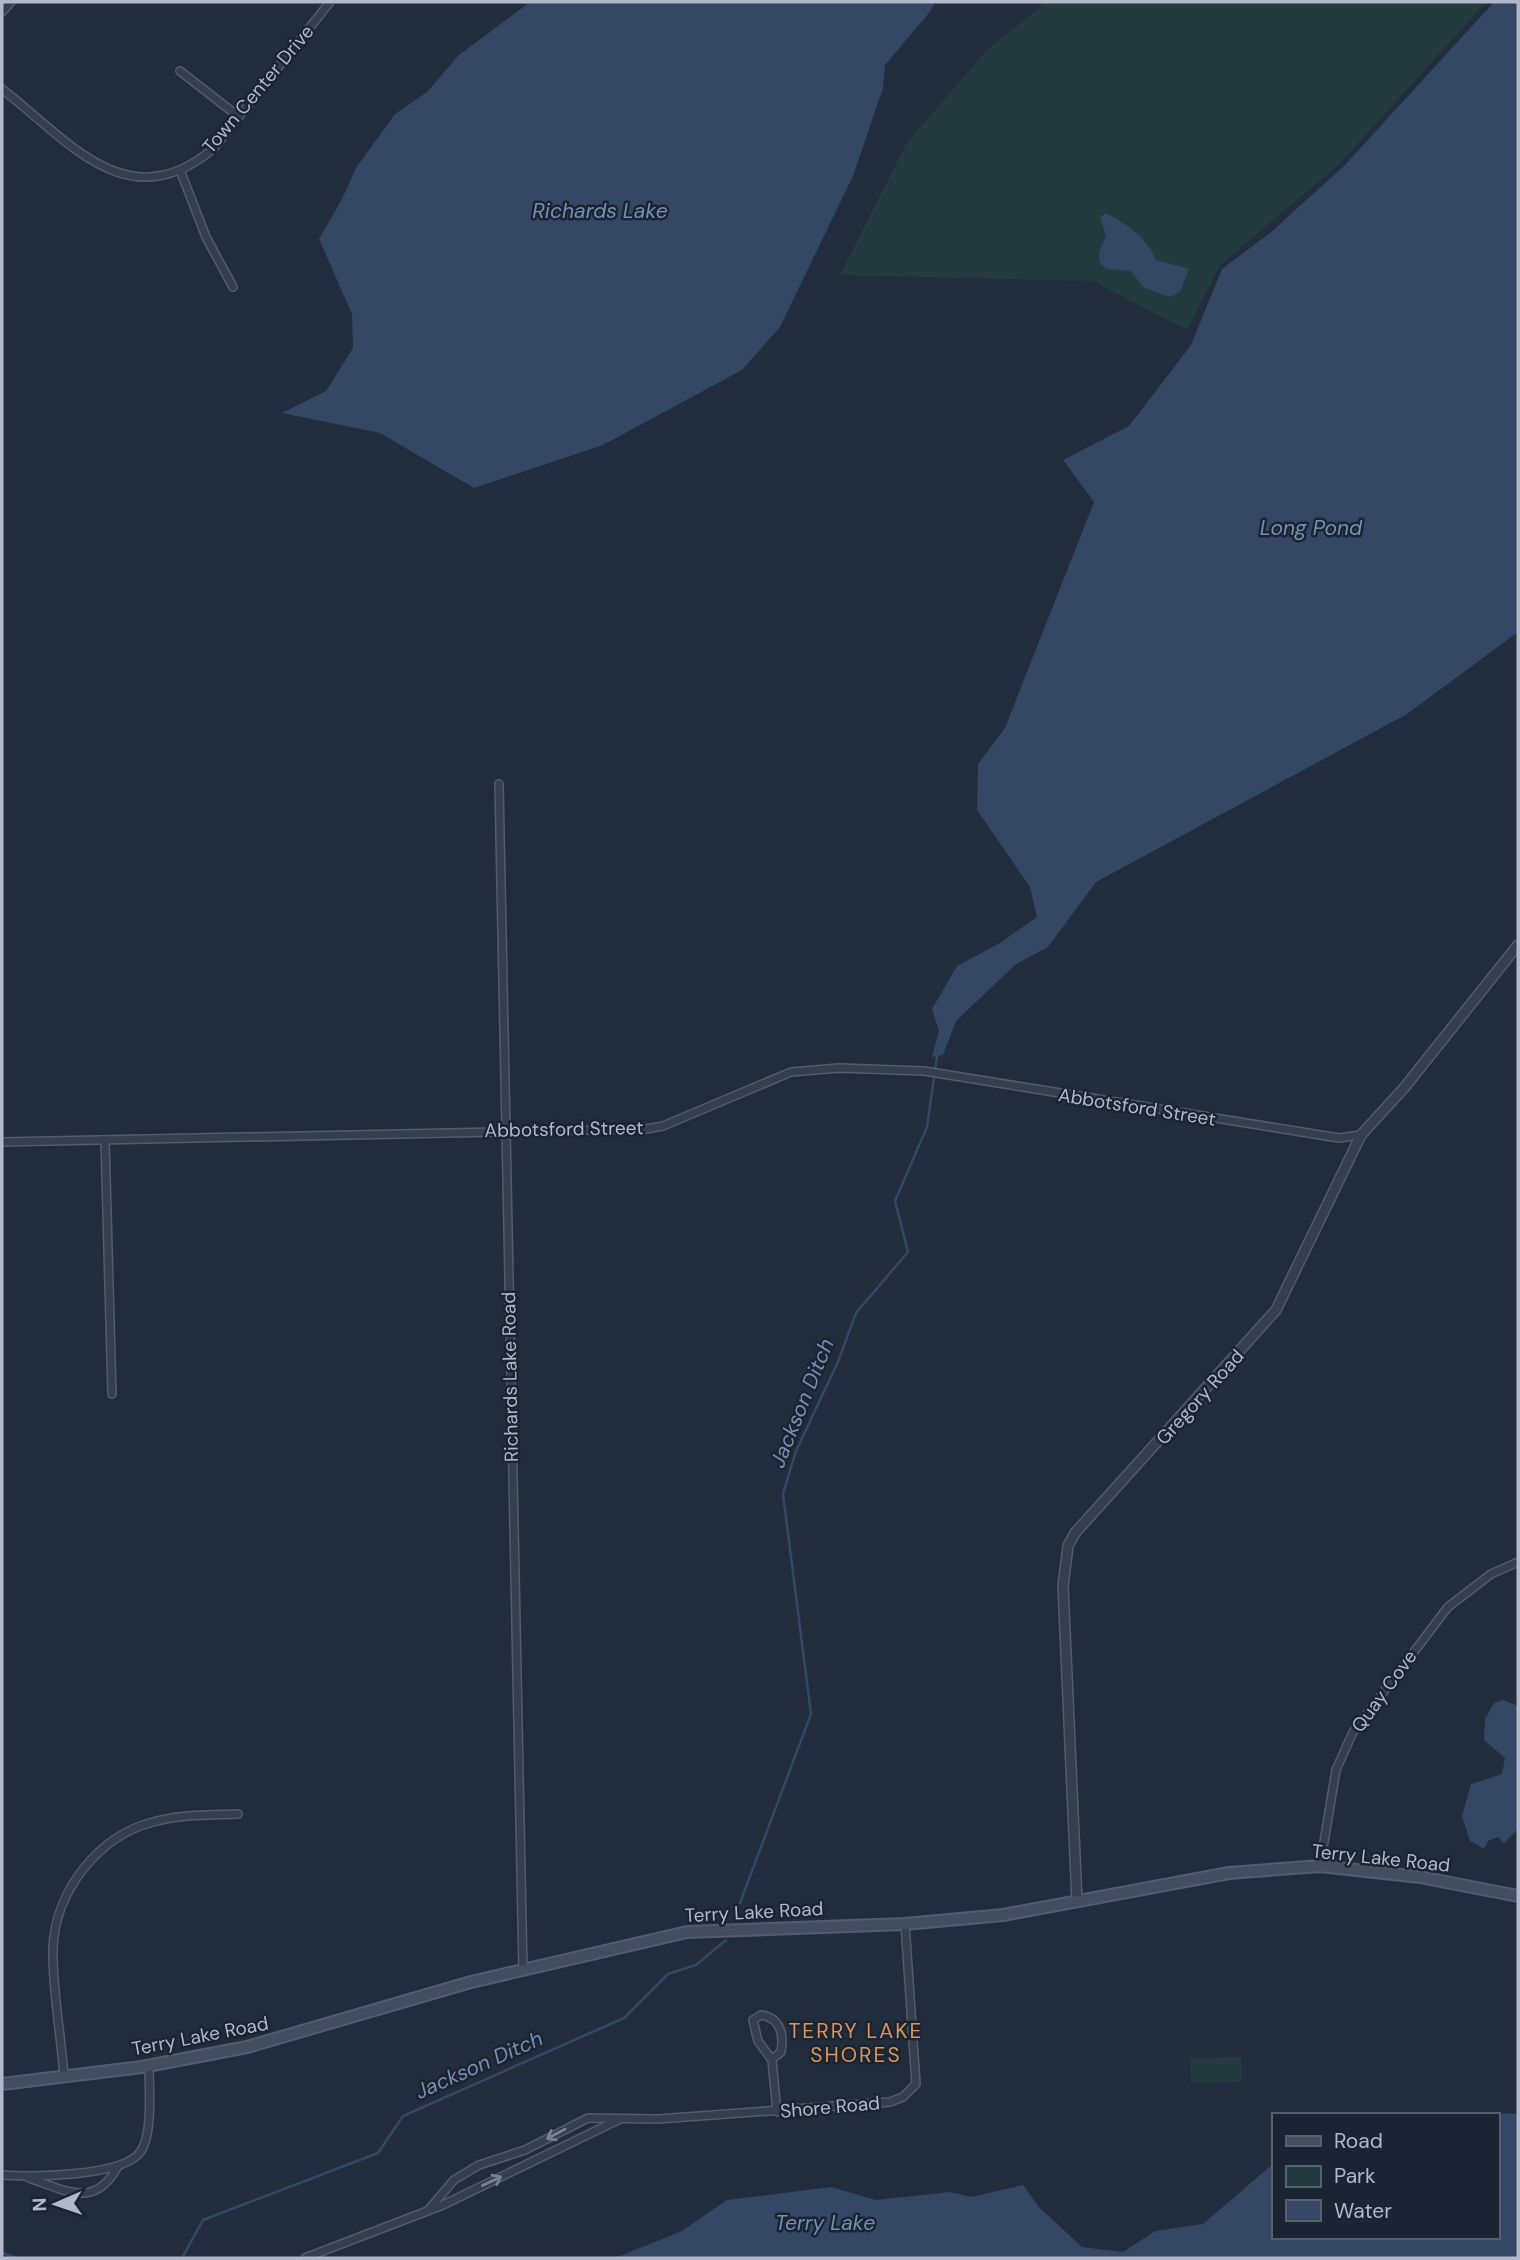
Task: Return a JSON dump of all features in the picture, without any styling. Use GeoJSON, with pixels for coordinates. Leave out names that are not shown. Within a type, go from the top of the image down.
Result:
{"type":"FeatureCollection","features":[{"type":"Feature","properties":{"kind":"main road","name":"Terry Lake Road"},"geometry":{"type":"LineString","coordinates":[[2,2084],[149,2065],[247,2047],[471,1982],[687,1931],[905,1924],[1003,1915],[1228,1873],[1320,1866],[1420,1877],[1518,1896]]}},
{"type":"Feature","properties":{"kind":"street"},"geometry":{"type":"LineString","coordinates":[[2,12],[10,2]]}},
{"type":"Feature","properties":{"kind":"street","name":"Town Center Drive"},"geometry":{"type":"LineString","coordinates":[[180,170],[214,148],[330,2]]}},
{"type":"Feature","properties":{"kind":"street"},"geometry":{"type":"LineString","coordinates":[[180,71],[239,117]]}},
{"type":"Feature","properties":{"kind":"street"},"geometry":{"type":"LineString","coordinates":[[2,89],[81,156],[102,168],[138,177],[180,170],[206,237],[233,287]]}},
{"type":"Feature","properties":{"kind":"street","name":"Richards Lake Road"},"geometry":{"type":"LineString","coordinates":[[499,784],[523,1970]]}},
{"type":"Feature","properties":{"kind":"street","name":"Gregory Road"},"geometry":{"type":"LineString","coordinates":[[1077,1902],[1063,1586],[1068,1546],[1109,1494],[1182,1418],[1276,1310],[1361,1135],[1404,1088],[1518,946]]}},
{"type":"Feature","properties":{"kind":"street","name":"Abbotsford Street"},"geometry":{"type":"LineString","coordinates":[[2,1142],[646,1129],[663,1126],[791,1072],[839,1068],[924,1071],[1339,1138],[1361,1135]]}},
{"type":"Feature","properties":{"kind":"street"},"geometry":{"type":"LineString","coordinates":[[105,1140],[112,1394]]}},
{"type":"Feature","properties":{"kind":"street","name":"Quay Cove"},"geometry":{"type":"LineString","coordinates":[[1320,1866],[1336,1770],[1353,1732],[1448,1607],[1491,1574],[1518,1562]]}},
{"type":"Feature","properties":{"kind":"street"},"geometry":{"type":"LineString","coordinates":[[64,2076],[53,1949],[56,1924],[64,1899],[78,1876],[116,1840],[151,1822],[176,1817],[238,1814]]}},
{"type":"Feature","properties":{"kind":"street","name":"Shore Road"},"geometry":{"type":"LineString","coordinates":[[430,2208],[454,2180],[479,2165],[525,2150],[588,2118],[777,2112],[890,2102],[912,2090],[916,2084],[916,2073],[905,1924]]}},
{"type":"Feature","properties":{"kind":"street"},"geometry":{"type":"LineString","coordinates":[[772,2060],[781,2052],[783,2038],[779,2025],[770,2016],[761,2015],[753,2020],[753,2030],[772,2060],[777,2112]]}},
{"type":"Feature","properties":{"kind":"street"},"geometry":{"type":"LineString","coordinates":[[2,2175],[27,2177],[118,2166],[132,2160],[142,2150],[147,2130],[149,2065]]}},
{"type":"Feature","properties":{"kind":"street","name":"Shore Road"},"geometry":{"type":"LineString","coordinates":[[305,2258],[443,2205],[620,2119]]}},
{"type":"Feature","properties":{"kind":"street"},"geometry":{"type":"LineString","coordinates":[[27,2177],[72,2194],[93,2192],[111,2180],[118,2166]]}},
{"type":"Feature","properties":{"kind":"green space"},"geometry":{"type":"Polygon","coordinates":[[[1047,2],[1486,2],[1338,165],[1220,265],[1187,330],[1093,281],[840,275],[906,144],[987,50],[1047,2]]]}},
{"type":"Feature","properties":{"kind":"green space"},"geometry":{"type":"Polygon","coordinates":[[[1241,2057],[1242,2082],[1191,2083],[1190,2058],[1241,2057]]]}},
{"type":"Feature","properties":{"kind":"water","name":"Richards Lake"},"geometry":{"type":"Polygon","coordinates":[[[530,2],[935,2],[929,13],[885,65],[883,88],[853,176],[780,327],[742,370],[603,445],[474,488],[380,433],[282,413],[326,391],[353,348],[352,314],[319,239],[356,168],[395,114],[427,92],[459,55],[530,2]]]}},
{"type":"Feature","properties":{"kind":"water","name":"Long Pond"},"geometry":{"type":"Polygon","coordinates":[[[1494,2],[1518,2],[1518,632],[1407,714],[1096,882],[1048,947],[1016,964],[956,1021],[943,1055],[932,1057],[939,1031],[932,1009],[957,966],[1000,943],[1037,917],[1030,887],[977,810],[978,764],[1005,728],[1094,502],[1063,460],[1129,426],[1191,345],[1222,269],[1270,233],[1345,165],[1494,2]]]}},
{"type":"Feature","properties":{"kind":"water"},"geometry":{"type":"Polygon","coordinates":[[[1106,213],[1136,232],[1156,260],[1189,269],[1180,292],[1169,297],[1143,287],[1131,271],[1107,269],[1100,264],[1099,252],[1106,236],[1100,217],[1106,213]]]}},
{"type":"Feature","properties":{"kind":"water"},"geometry":{"type":"Polygon","coordinates":[[[1504,1700],[1518,1706],[1518,1829],[1504,1843],[1498,1837],[1488,1841],[1484,1849],[1470,1841],[1462,1816],[1471,1784],[1502,1774],[1505,1758],[1484,1740],[1485,1719],[1494,1703],[1504,1700]]]}},
{"type":"Feature","properties":{"kind":"water","name":"Terry Lake"},"geometry":{"type":"Polygon","coordinates":[[[1518,2114],[1518,2258],[615,2258],[682,2231],[727,2200],[831,2187],[876,2200],[950,2192],[971,2197],[1023,2185],[1039,2207],[1082,2247],[1123,2252],[1155,2231],[1203,2224],[1272,2165],[1272,2239],[1499,2239],[1499,2115],[1518,2114]]]}},
{"type":"Feature","properties":{"kind":"waterway","name":"Jackson Ditch"},"geometry":{"type":"LineString","coordinates":[[740,1903],[811,1714],[783,1494],[796,1451],[838,1362],[856,1313],[908,1252],[895,1201],[927,1127],[937,1056]]}},
{"type":"Feature","properties":{"kind":"waterway","name":"Jackson Ditch"},"geometry":{"type":"LineString","coordinates":[[182,2258],[203,2220],[378,2153],[403,2116],[624,2018],[668,1974],[696,1965],[726,1940]]}},
{"type":"Feature","properties":{"kind":"waterway","name":"Jackson Ditch"},"geometry":{"type":"LineString","coordinates":[[2,2253],[17,2258]]}},
{"type":"Feature","properties":{"kind":"district","name":"TERRY LAKE SHORES"},"geometry":{"type":"Point","coordinates":[856,2043]}}]}
